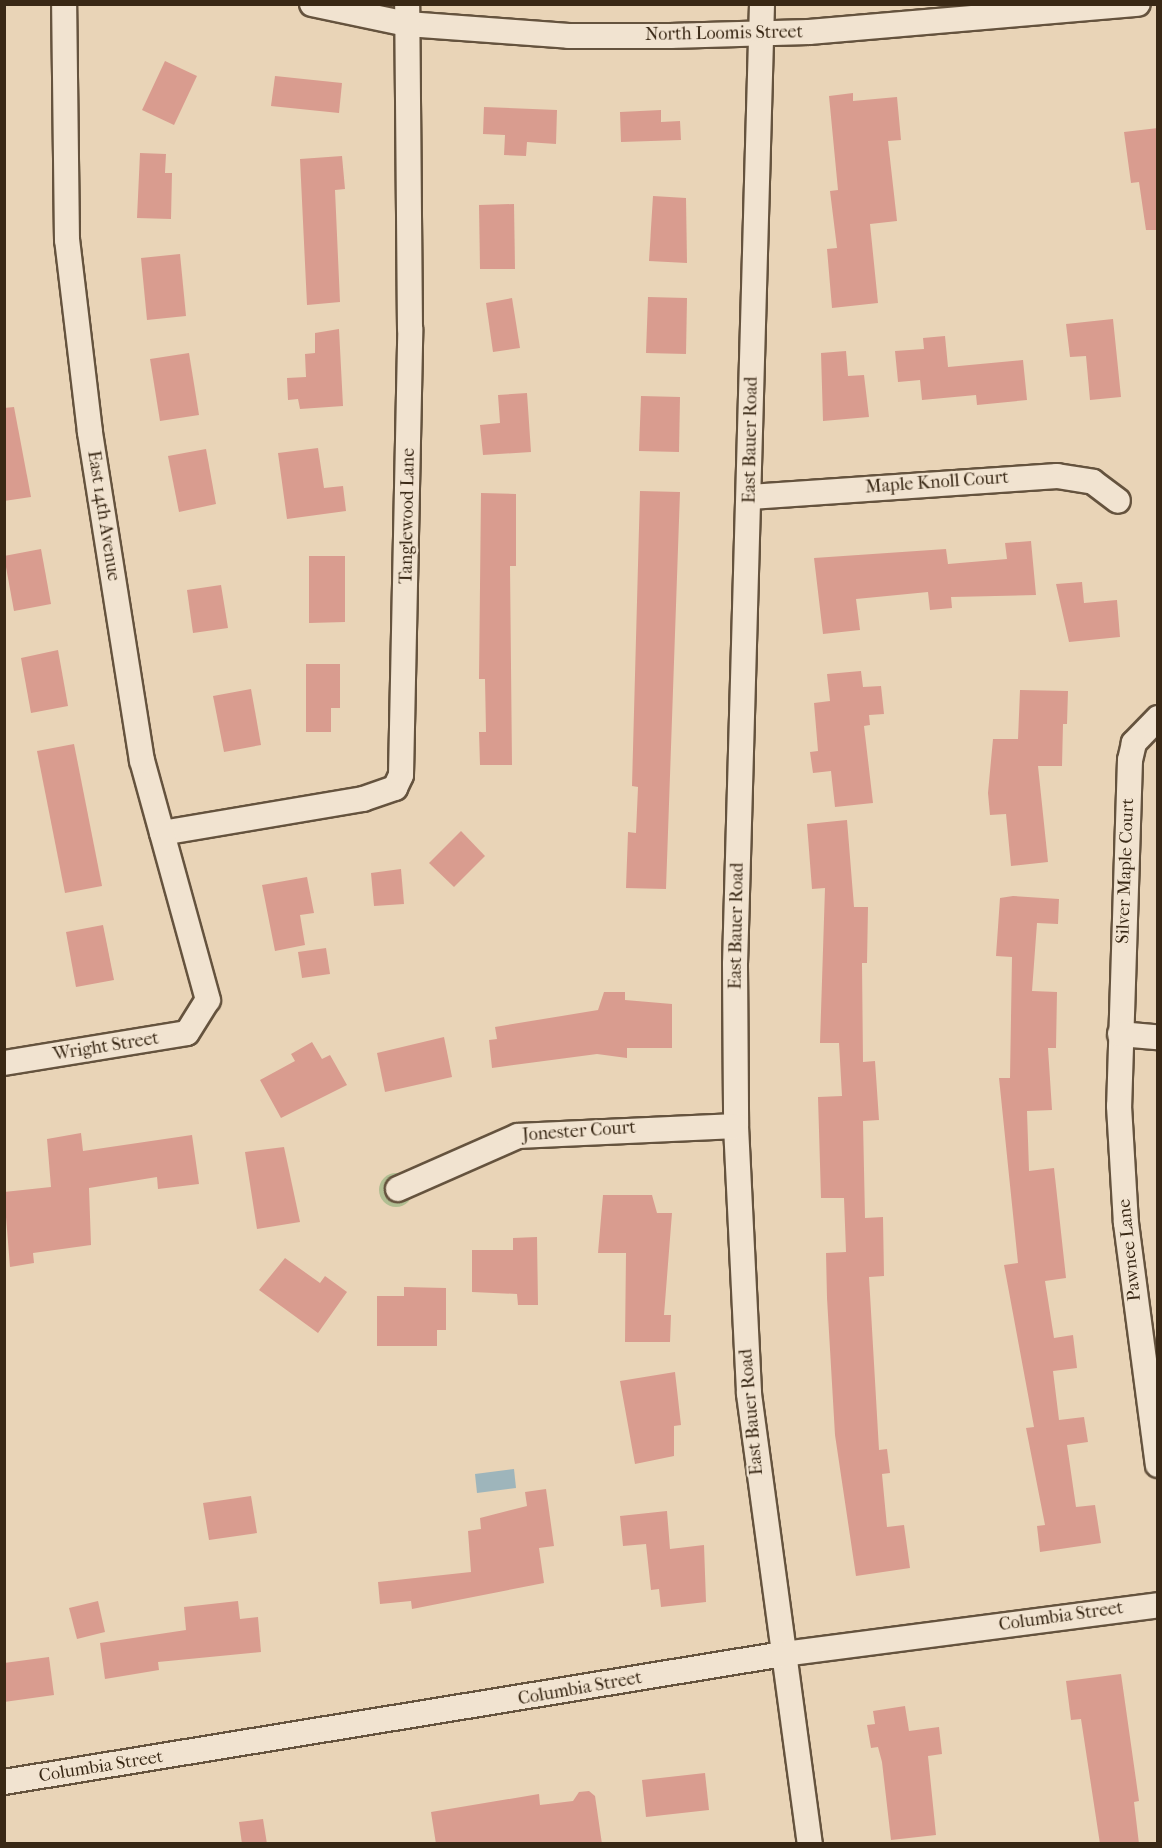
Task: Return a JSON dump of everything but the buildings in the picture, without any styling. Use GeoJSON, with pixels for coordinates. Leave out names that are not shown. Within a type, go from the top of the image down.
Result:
{"type":"FeatureCollection","features":[{"type":"Feature","properties":{"kind":"street","name":"East 14th Avenue"},"geometry":{"type":"LineString","coordinates":[[64,4],[72,310],[142,761],[206,981],[208,1000],[202,1017]]}},
{"type":"Feature","properties":{"kind":"street","name":"North Loomis Street"},"geometry":{"type":"LineString","coordinates":[[312,4],[407,14],[569,36],[762,34],[1138,4]]}},
{"type":"Feature","properties":{"kind":"street","name":"East Bauer Road"},"geometry":{"type":"LineString","coordinates":[[762,4],[750,497],[735,964],[736,1126],[749,1394],[810,1844]]}},
{"type":"Feature","properties":{"kind":"street","name":"Tanglewood Lane"},"geometry":{"type":"LineString","coordinates":[[162,833],[383,794],[395,788],[401,775],[410,341],[407,14]]}},
{"type":"Feature","properties":{"kind":"street","name":"Maple Knoll Court"},"geometry":{"type":"LineString","coordinates":[[750,497],[1058,476],[1093,483],[1118,501]]}},
{"type":"Feature","properties":{"kind":"street","name":"Silver Maple Court"},"geometry":{"type":"LineString","coordinates":[[1120,1034],[1130,760],[1134,743],[1158,718]]}},
{"type":"Feature","properties":{"kind":"street","name":"Wright Street"},"geometry":{"type":"LineString","coordinates":[[4,1063],[187,1033],[202,1017]]}},
{"type":"Feature","properties":{"kind":"street"},"geometry":{"type":"LineString","coordinates":[[1120,1034],[1158,1037]]}},
{"type":"Feature","properties":{"kind":"street","name":"Pawnee Lane"},"geometry":{"type":"LineString","coordinates":[[1120,1034],[1126,1223],[1158,1465]]}},
{"type":"Feature","properties":{"kind":"street","name":"Jonester Court"},"geometry":{"type":"LineString","coordinates":[[398,1189],[518,1136],[736,1126]]}},
{"type":"Feature","properties":{"kind":"street","name":"Columbia Street"},"geometry":{"type":"LineString","coordinates":[[4,1782],[783,1654],[1158,1605]]}},
{"type":"Feature","properties":{"kind":"green space"},"geometry":{"type":"Polygon","coordinates":[[[396,1173],[408,1178],[413,1190],[408,1202],[396,1207],[384,1202],[379,1190],[384,1178],[396,1173]]]}},
{"type":"Feature","properties":{"kind":"water"},"geometry":{"type":"Polygon","coordinates":[[[514,1469],[516,1488],[477,1493],[475,1474],[514,1469]]]}}]}
